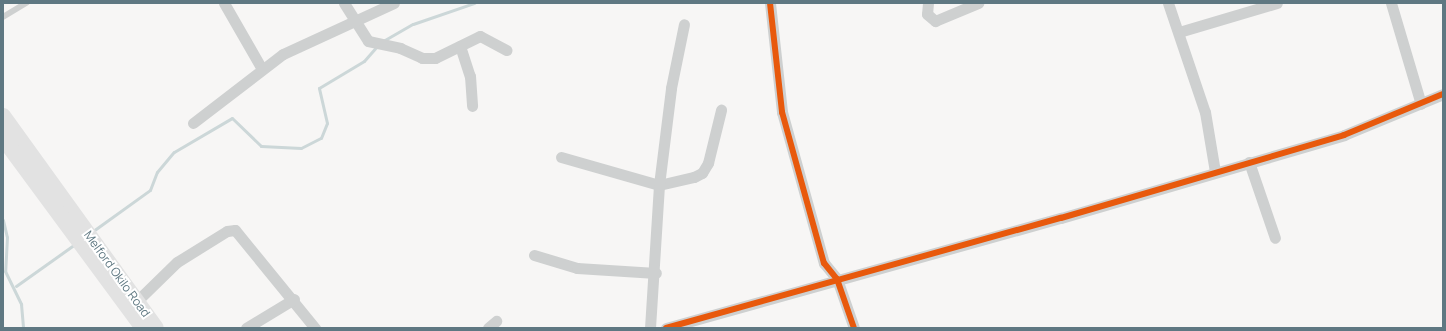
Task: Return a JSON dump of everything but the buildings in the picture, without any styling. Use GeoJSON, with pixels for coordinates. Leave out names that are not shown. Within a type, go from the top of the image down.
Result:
{"type":"FeatureCollection","features":[{"type":"Feature","properties":{"kind":"main road"},"geometry":{"type":"LineString","coordinates":[[3,116],[73,223]]}},
{"type":"Feature","properties":{"kind":"main road"},"geometry":{"type":"LineString","coordinates":[[3,138],[73,223]]}},
{"type":"Feature","properties":{"kind":"main road","name":"Melford Okilo Road"},"geometry":{"type":"LineString","coordinates":[[73,223],[100,259],[143,328]]}},
{"type":"Feature","properties":{"kind":"main road","name":"Melford Okilo Road"},"geometry":{"type":"LineString","coordinates":[[100,259],[138,300],[156,328]]}},
{"type":"Feature","properties":{"kind":"street"},"geometry":{"type":"LineString","coordinates":[[224,3],[262,69]]}},
{"type":"Feature","properties":{"kind":"street"},"geometry":{"type":"LineString","coordinates":[[344,3],[368,41],[435,58],[480,36],[506,50]]}},
{"type":"Feature","properties":{"kind":"street"},"geometry":{"type":"LineString","coordinates":[[193,124],[283,54],[394,3]]}},
{"type":"Feature","properties":{"kind":"street"},"geometry":{"type":"LineString","coordinates":[[770,3],[782,112],[824,264],[837,279],[854,328]]}},
{"type":"Feature","properties":{"kind":"street"},"geometry":{"type":"LineString","coordinates":[[928,3],[927,14],[935,21],[978,3]]}},
{"type":"Feature","properties":{"kind":"street"},"geometry":{"type":"LineString","coordinates":[[1168,3],[1205,112],[1215,172]]}},
{"type":"Feature","properties":{"kind":"street"},"geometry":{"type":"LineString","coordinates":[[1179,32],[1277,3]]}},
{"type":"Feature","properties":{"kind":"street"},"geometry":{"type":"LineString","coordinates":[[1391,3],[1421,104]]}},
{"type":"Feature","properties":{"kind":"street"},"geometry":{"type":"LineString","coordinates":[[650,328],[656,273],[660,185],[671,88],[684,24]]}},
{"type":"Feature","properties":{"kind":"street"},"geometry":{"type":"LineString","coordinates":[[460,46],[470,76],[472,106]]}},
{"type":"Feature","properties":{"kind":"street"},"geometry":{"type":"LineString","coordinates":[[666,328],[1344,135],[1443,94]]}},
{"type":"Feature","properties":{"kind":"street"},"geometry":{"type":"LineString","coordinates":[[561,157],[660,185],[702,173],[721,110]]}},
{"type":"Feature","properties":{"kind":"street"},"geometry":{"type":"LineString","coordinates":[[1249,162],[1275,238]]}},
{"type":"Feature","properties":{"kind":"street"},"geometry":{"type":"LineString","coordinates":[[138,300],[177,262],[227,231],[235,230],[294,299],[315,328]]}},
{"type":"Feature","properties":{"kind":"street"},"geometry":{"type":"LineString","coordinates":[[534,255],[577,268],[656,273]]}},
{"type":"Feature","properties":{"kind":"street"},"geometry":{"type":"LineString","coordinates":[[246,328],[294,299]]}},
{"type":"Feature","properties":{"kind":"lane"},"geometry":{"type":"LineString","coordinates":[[3,17],[26,3]]}},
{"type":"Feature","properties":{"kind":"waterway"},"geometry":{"type":"LineString","coordinates":[[383,41],[413,24],[474,3]]}},
{"type":"Feature","properties":{"kind":"waterway"},"geometry":{"type":"LineString","coordinates":[[93,231],[150,190],[157,172],[174,152],[232,118],[261,146],[301,148],[321,138],[327,123],[319,88],[364,61],[377,46]]}},
{"type":"Feature","properties":{"kind":"waterway"},"geometry":{"type":"LineString","coordinates":[[3,220],[7,237],[5,271],[21,304],[23,328]]}},
{"type":"Feature","properties":{"kind":"waterway"},"geometry":{"type":"LineString","coordinates":[[16,286],[75,244]]}},
{"type":"Feature","properties":{"kind":"cycle path"},"geometry":{"type":"LineString","coordinates":[[770,3],[782,112],[824,263],[837,279],[854,328]]}},
{"type":"Feature","properties":{"kind":"cycle path"},"geometry":{"type":"LineString","coordinates":[[666,328],[1061,218],[1344,135],[1443,94]]}}]}
